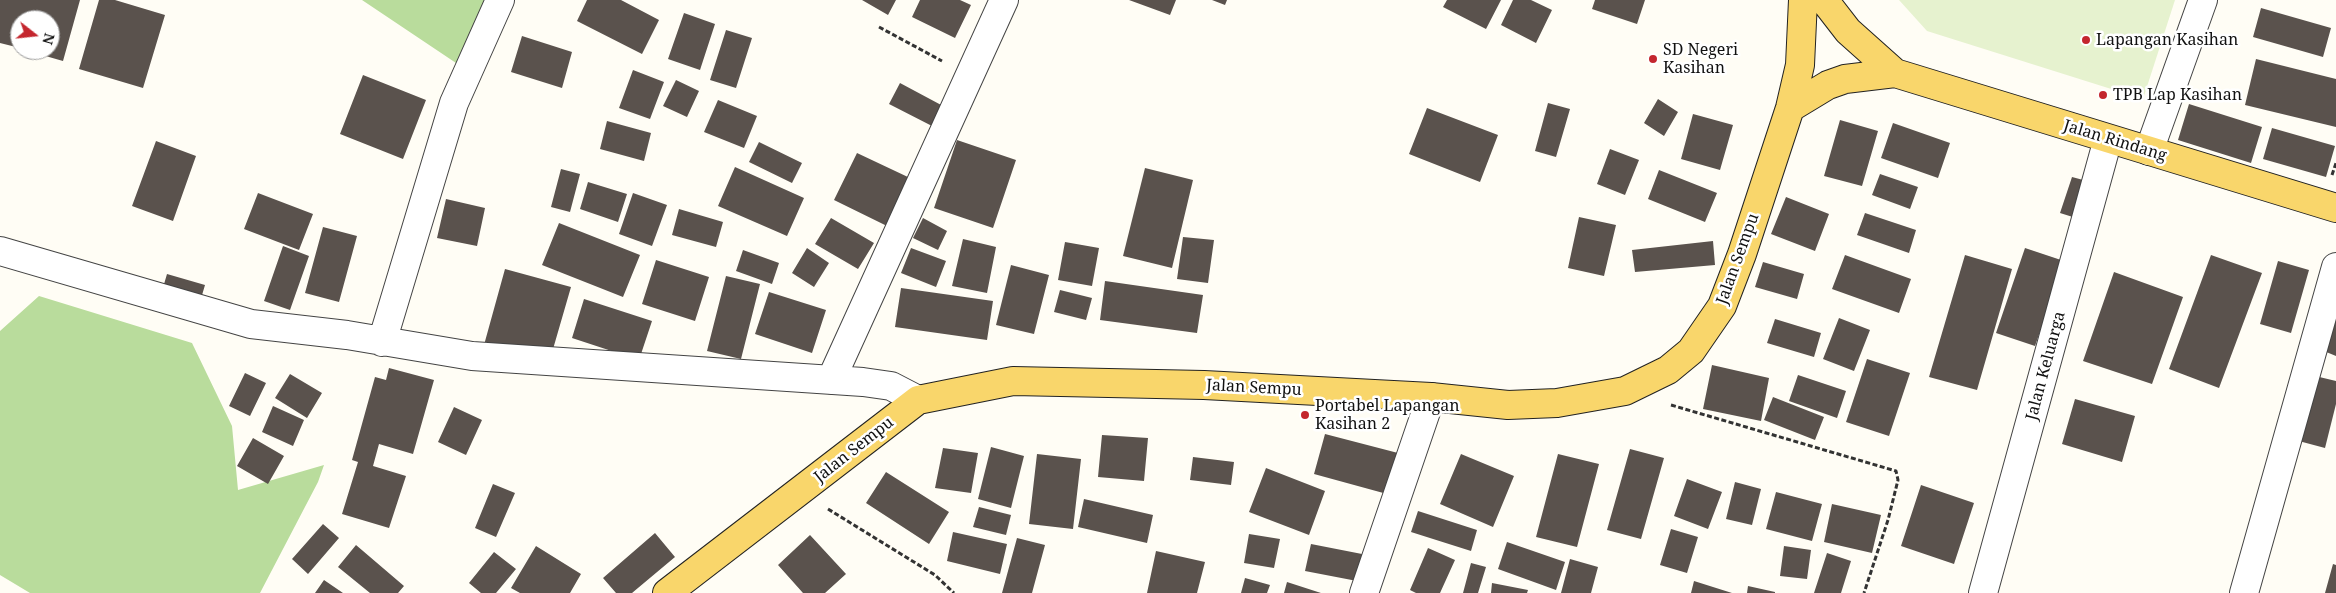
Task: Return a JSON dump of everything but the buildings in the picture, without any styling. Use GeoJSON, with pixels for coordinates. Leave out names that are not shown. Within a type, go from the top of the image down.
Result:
{"type":"FeatureCollection","features":[{"type":"Feature","properties":{"kind":"main road","name":"Jalan Sempu"},"geometry":{"type":"LineString","coordinates":[[667,593],[801,492],[918,400],[1013,381],[1204,385],[1431,397],[1508,405],[1557,403],[1625,391],[1668,370],[1691,351],[1722,306],[1742,254],[1790,108],[1800,65],[1802,0]]}},
{"type":"Feature","properties":{"kind":"main road","name":"Jalan Rindang"},"geometry":{"type":"LineString","coordinates":[[1824,0],[1848,31],[1895,73]]}},
{"type":"Feature","properties":{"kind":"main road","name":"Jalan Rindang"},"geometry":{"type":"LineString","coordinates":[[1790,108],[1828,85],[1846,79],[1895,73],[2336,208]]}},
{"type":"Feature","properties":{"kind":"street"},"geometry":{"type":"LineString","coordinates":[[382,342],[454,103],[500,0]]}},
{"type":"Feature","properties":{"kind":"street"},"geometry":{"type":"LineString","coordinates":[[831,380],[1004,0]]}},
{"type":"Feature","properties":{"kind":"street"},"geometry":{"type":"LineString","coordinates":[[2149,151],[2203,0]]}},
{"type":"Feature","properties":{"kind":"street","name":"Jalan Keluarga"},"geometry":{"type":"LineString","coordinates":[[1983,593],[2108,139]]}},
{"type":"Feature","properties":{"kind":"street"},"geometry":{"type":"LineString","coordinates":[[0,251],[251,324],[347,335],[472,356],[831,380],[891,386],[918,400]]}},
{"type":"Feature","properties":{"kind":"street"},"geometry":{"type":"LineString","coordinates":[[2244,593],[2336,267]]}},
{"type":"Feature","properties":{"kind":"street"},"geometry":{"type":"LineString","coordinates":[[1364,593],[1431,397]]}},
{"type":"Feature","properties":{"kind":"path"},"geometry":{"type":"LineString","coordinates":[[879,27],[969,75]]}},
{"type":"Feature","properties":{"kind":"path"},"geometry":{"type":"LineString","coordinates":[[1625,391],[1896,471],[1898,480],[1896,488],[1864,593]]}},
{"type":"Feature","properties":{"kind":"path"},"geometry":{"type":"LineString","coordinates":[[801,492],[935,575],[954,593]]}},
{"type":"Feature","properties":{"kind":"green space"},"geometry":{"type":"Polygon","coordinates":[[[362,0],[490,0],[459,65],[362,0]]]}},
{"type":"Feature","properties":{"kind":"green space"},"geometry":{"type":"Polygon","coordinates":[[[1899,0],[2175,0],[2143,99],[1927,31],[1899,0]]]}},
{"type":"Feature","properties":{"kind":"green space"},"geometry":{"type":"Polygon","coordinates":[[[39,296],[192,343],[232,426],[238,490],[324,465],[318,482],[260,593],[30,593],[0,575],[0,331],[39,296]]]}},
{"type":"Feature","properties":{"kind":"place","name":"Lapangan Kasihan"},"geometry":{"type":"Point","coordinates":[2086,40]}},
{"type":"Feature","properties":{"kind":"place","name":"SD Negeri Kasihan"},"geometry":{"type":"Point","coordinates":[1653,59]}},
{"type":"Feature","properties":{"kind":"place","name":"TPB Lap Kasihan"},"geometry":{"type":"Point","coordinates":[2103,95]}},
{"type":"Feature","properties":{"kind":"place","name":"Portabel Lapangan Kasihan 2"},"geometry":{"type":"Point","coordinates":[1305,415]}}]}
